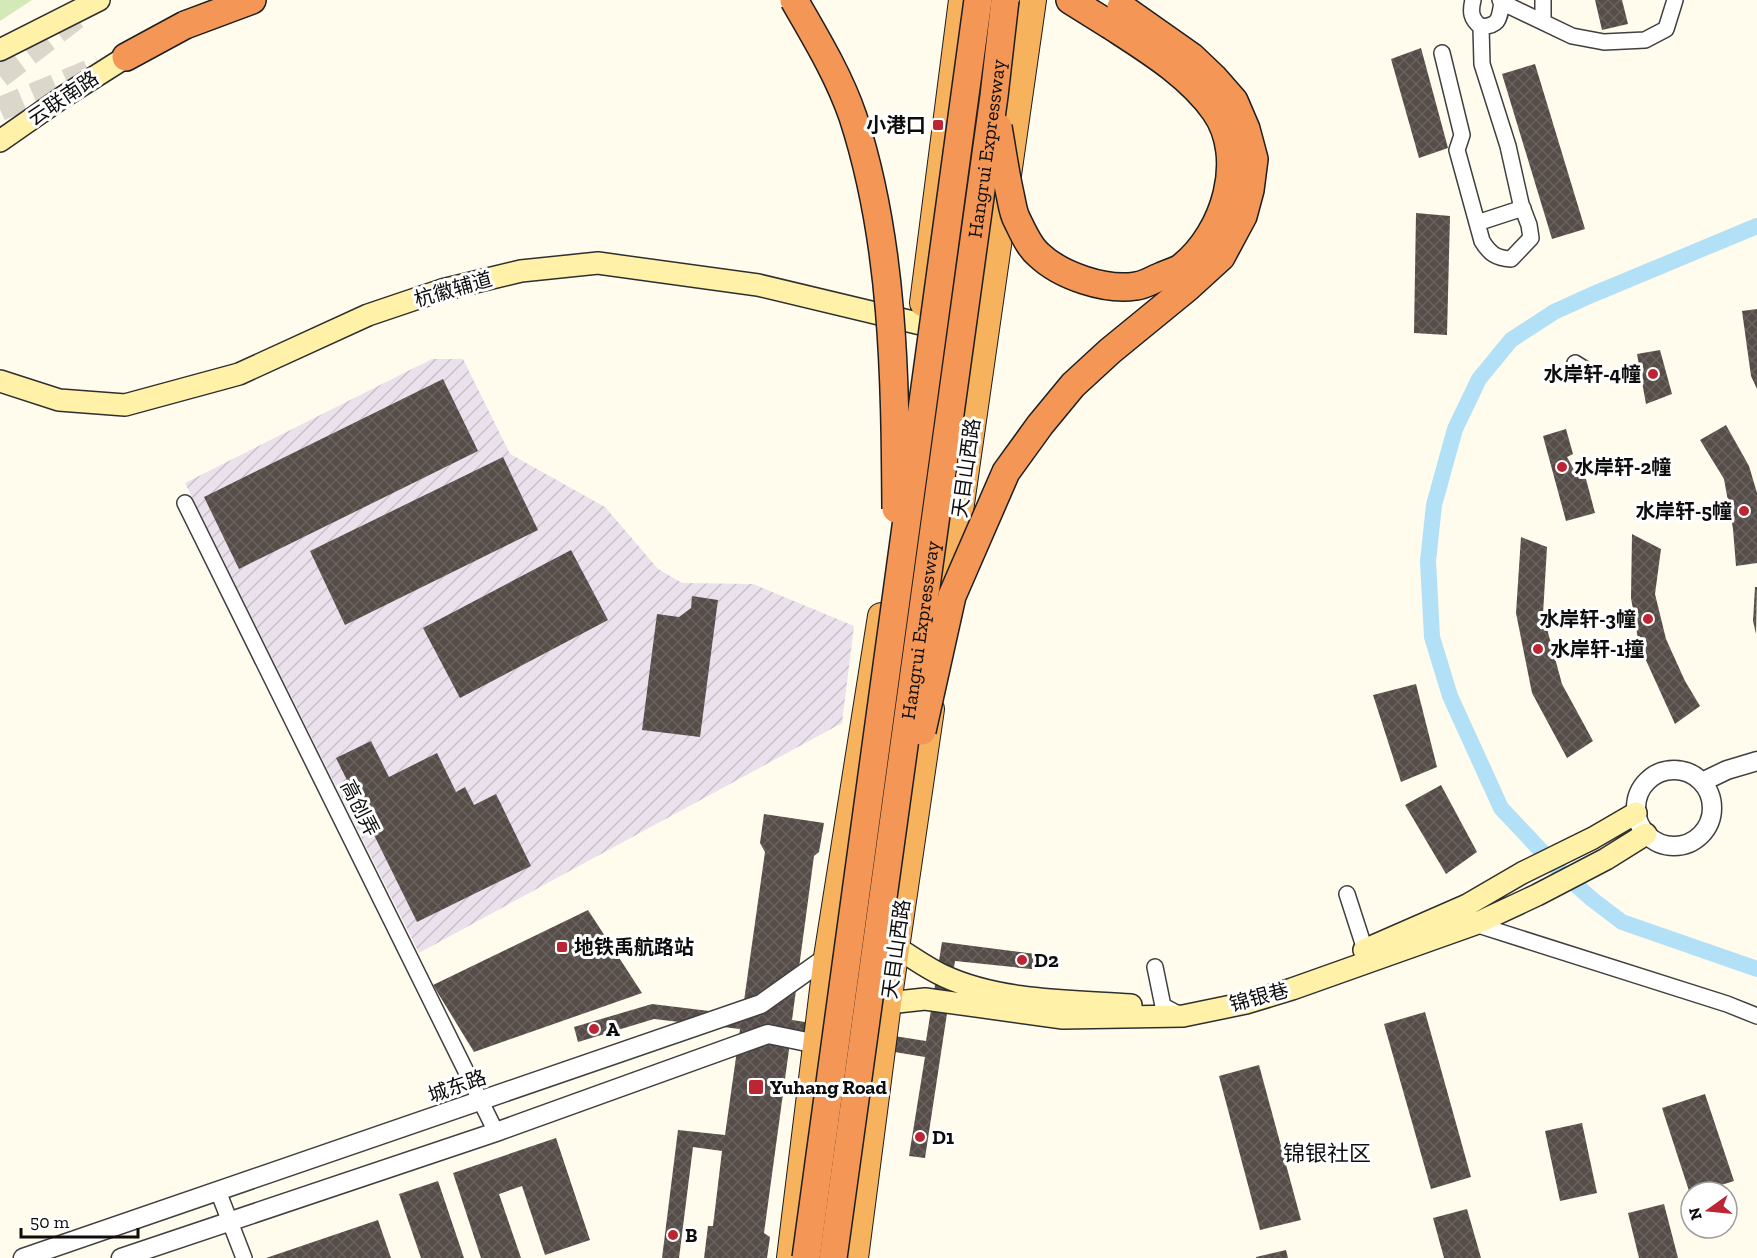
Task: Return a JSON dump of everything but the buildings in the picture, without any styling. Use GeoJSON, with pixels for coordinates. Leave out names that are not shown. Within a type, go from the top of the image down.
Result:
{"type":"FeatureCollection","features":[{"type":"Feature","properties":{"kind":"highway"},"geometry":{"type":"LineString","coordinates":[[126,57],[185,25],[252,0]]}},
{"type":"Feature","properties":{"kind":"highway"},"geometry":{"type":"LineString","coordinates":[[794,0],[826,54],[852,117],[873,195],[884,265],[894,364],[897,607]]}},
{"type":"Feature","properties":{"kind":"highway"},"geometry":{"type":"LineString","coordinates":[[790,1258],[827,957],[895,526],[962,0]]}},
{"type":"Feature","properties":{"kind":"highway","name":"Hangrui Expressway"},"geometry":{"type":"LineString","coordinates":[[806,1258],[897,607],[978,0]]}},
{"type":"Feature","properties":{"kind":"highway","name":"Hangrui Expressway"},"geometry":{"type":"LineString","coordinates":[[833,1258],[887,944],[1005,0]]}},
{"type":"Feature","properties":{"kind":"highway","name":"天目山西路"},"geometry":{"type":"LineString","coordinates":[[855,1258],[888,1003],[887,944],[1034,0]]}},
{"type":"Feature","properties":{"kind":"highway"},"geometry":{"type":"LineString","coordinates":[[994,96],[1004,166],[1016,218],[1038,255],[1064,272],[1085,280],[1111,286],[1137,286],[1181,268],[1205,244],[1223,209],[1230,186],[1232,161],[1227,136],[1216,112],[1178,73],[1133,40],[1070,0]]}},
{"type":"Feature","properties":{"kind":"highway"},"geometry":{"type":"LineString","coordinates":[[887,944],[951,596],[1006,472],[1073,385],[1221,257],[1243,216],[1250,190],[1254,159],[1234,101],[1192,57],[1110,0]]}},
{"type":"Feature","properties":{"kind":"main road"},"geometry":{"type":"LineString","coordinates":[[0,50],[99,0]]}},
{"type":"Feature","properties":{"kind":"main road","name":"云联南路"},"geometry":{"type":"LineString","coordinates":[[0,141],[126,57]]}},
{"type":"Feature","properties":{"kind":"main road","name":"杭徽辅道"},"geometry":{"type":"LineString","coordinates":[[0,381],[59,400],[125,405],[239,374],[368,315],[442,290],[521,271],[598,263],[758,285],[921,324]]}},
{"type":"Feature","properties":{"kind":"main road","name":"锦银巷"},"geometry":{"type":"LineString","coordinates":[[1471,915],[1522,873],[1593,838],[1636,813]]}},
{"type":"Feature","properties":{"kind":"main road","name":"锦银巷"},"geometry":{"type":"LineString","coordinates":[[888,1003],[925,999],[1063,1018],[1183,1016],[1258,999],[1471,915],[1537,895],[1606,859],[1647,834]]}},
{"type":"Feature","properties":{"kind":"main road","name":"锦银巷"},"geometry":{"type":"LineString","coordinates":[[887,944],[944,976],[996,993],[1066,1001],[1163,1006],[1250,990],[1367,955]]}},
{"type":"Feature","properties":{"kind":"street"},"geometry":{"type":"LineString","coordinates":[[1473,0],[1470,11],[1474,21],[1481,27],[1491,26],[1499,19],[1501,1],[1572,36],[1604,42],[1646,40],[1666,29],[1675,0]]}},
{"type":"Feature","properties":{"kind":"street"},"geometry":{"type":"LineString","coordinates":[[1543,0],[1543,21]]}},
{"type":"Feature","properties":{"kind":"street"},"geometry":{"type":"LineString","coordinates":[[1442,53],[1462,135],[1457,150],[1482,241],[1489,253],[1499,258],[1511,259],[1531,238],[1508,146],[1482,63],[1481,27]]}},
{"type":"Feature","properties":{"kind":"street"},"geometry":{"type":"LineString","coordinates":[[1477,222],[1523,208]]}},
{"type":"Feature","properties":{"kind":"street"},"geometry":{"type":"LineString","coordinates":[[1575,363],[1591,373]]}},
{"type":"Feature","properties":{"kind":"street","name":"高创弄"},"geometry":{"type":"LineString","coordinates":[[185,503],[496,1132]]}},
{"type":"Feature","properties":{"kind":"street"},"geometry":{"type":"LineString","coordinates":[[1702,782],[1727,770],[1757,761]]}},
{"type":"Feature","properties":{"kind":"street"},"geometry":{"type":"LineString","coordinates":[[1661,771],[1683,771],[1694,775],[1702,782],[1709,792],[1712,804],[1707,828],[1699,837],[1688,843],[1674,846],[1664,844],[1647,834],[1640,824],[1636,806],[1640,791],[1652,777],[1661,771]]}},
{"type":"Feature","properties":{"kind":"street"},"geometry":{"type":"LineString","coordinates":[[1347,894],[1367,955]]}},
{"type":"Feature","properties":{"kind":"street"},"geometry":{"type":"LineString","coordinates":[[1471,915],[1757,1016]]}},
{"type":"Feature","properties":{"kind":"street","name":"城东路"},"geometry":{"type":"LineString","coordinates":[[23,1258],[761,1004],[827,957],[887,944]]}},
{"type":"Feature","properties":{"kind":"street"},"geometry":{"type":"LineString","coordinates":[[1155,967],[1163,1006],[1183,1016]]}},
{"type":"Feature","properties":{"kind":"street"},"geometry":{"type":"LineString","coordinates":[[121,1258],[496,1132],[768,1034],[817,1044],[888,1003]]}},
{"type":"Feature","properties":{"kind":"street"},"geometry":{"type":"LineString","coordinates":[[218,1191],[244,1258]]}},
{"type":"Feature","properties":{"kind":"shaded area"},"geometry":{"type":"Polygon","coordinates":[[[432,359],[463,359],[510,454],[605,507],[658,569],[682,583],[753,584],[854,626],[842,723],[419,953],[185,483],[432,359]]]}},
{"type":"Feature","properties":{"kind":"green space"},"geometry":{"type":"Polygon","coordinates":[[[0,0],[32,0],[0,21],[0,0]]]}},
{"type":"Feature","properties":{"kind":"waterway"},"geometry":{"type":"LineString","coordinates":[[1757,226],[1554,312],[1511,340],[1479,379],[1455,429],[1434,505],[1428,561],[1432,637],[1450,696],[1501,808],[1561,872],[1622,922],[1757,969]]}},
{"type":"Feature","properties":{"kind":"tunnel"},"geometry":{"type":"LineString","coordinates":[[0,76],[78,16]]}},
{"type":"Feature","properties":{"kind":"tunnel"},"geometry":{"type":"LineString","coordinates":[[0,109],[100,67]]}},
{"type":"Feature","properties":{"kind":"place","name":"小港口"},"geometry":{"type":"Point","coordinates":[938,125]}},
{"type":"Feature","properties":{"kind":"place","name":"水岸轩-4幢"},"geometry":{"type":"Point","coordinates":[1653,374]}},
{"type":"Feature","properties":{"kind":"place","name":"水岸轩-2幢"},"geometry":{"type":"Point","coordinates":[1562,467]}},
{"type":"Feature","properties":{"kind":"place","name":"水岸轩-5幢"},"geometry":{"type":"Point","coordinates":[1744,511]}},
{"type":"Feature","properties":{"kind":"place","name":"水岸轩-3幢"},"geometry":{"type":"Point","coordinates":[1648,619]}},
{"type":"Feature","properties":{"kind":"place","name":"水岸轩-1撞"},"geometry":{"type":"Point","coordinates":[1538,649]}},
{"type":"Feature","properties":{"kind":"place","name":"地铁禹航路站"},"geometry":{"type":"Point","coordinates":[562,947]}},
{"type":"Feature","properties":{"kind":"place","name":"D2"},"geometry":{"type":"Point","coordinates":[1022,960]}},
{"type":"Feature","properties":{"kind":"place","name":"A"},"geometry":{"type":"Point","coordinates":[594,1029]}},
{"type":"Feature","properties":{"kind":"place","name":"Yuhang Road"},"geometry":{"type":"Point","coordinates":[756,1087]}},
{"type":"Feature","properties":{"kind":"place","name":"D1"},"geometry":{"type":"Point","coordinates":[920,1137]}},
{"type":"Feature","properties":{"kind":"place","name":"B"},"geometry":{"type":"Point","coordinates":[673,1235]}},
{"type":"Feature","properties":{"kind":"district","name":"锦银社区"},"geometry":{"type":"Point","coordinates":[1327,1153]}}]}
